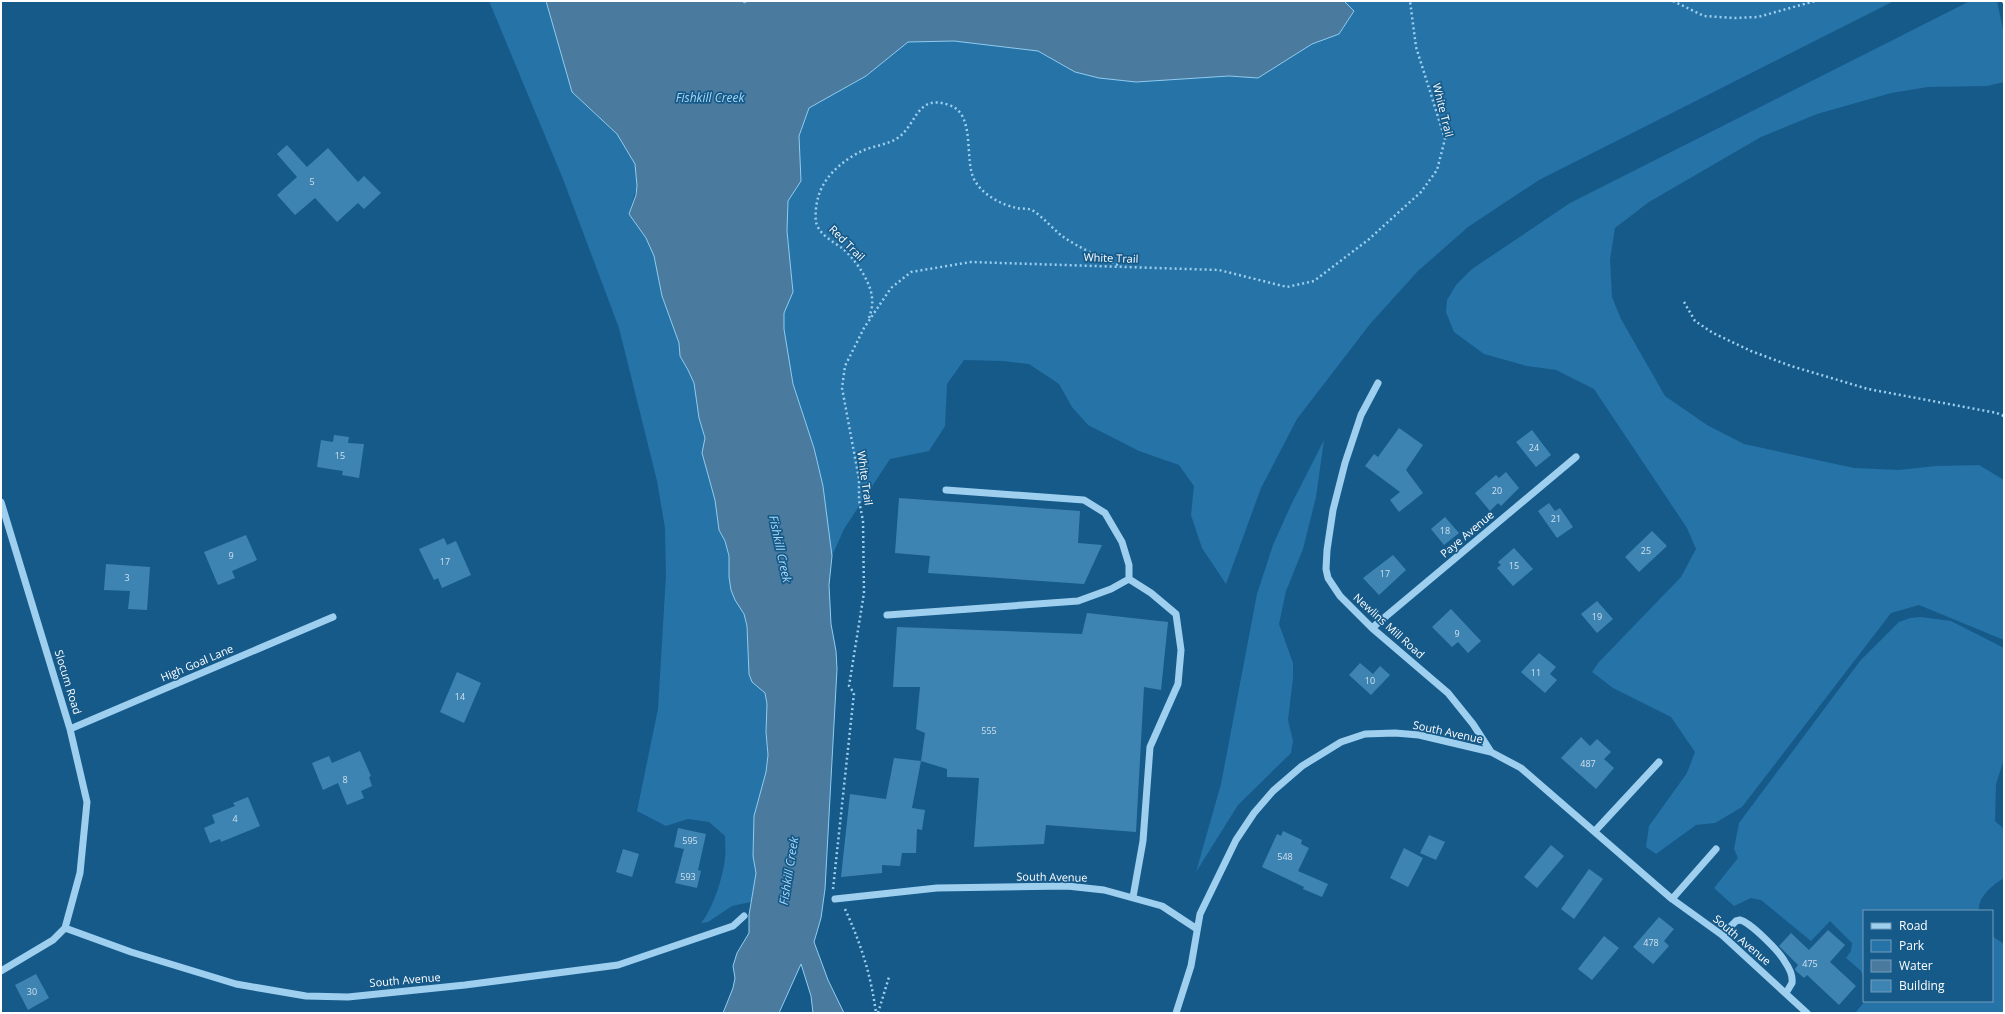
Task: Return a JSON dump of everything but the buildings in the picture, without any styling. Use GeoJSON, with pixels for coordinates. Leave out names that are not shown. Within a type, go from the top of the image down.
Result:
{"type":"FeatureCollection","features":[{"type":"Feature","properties":{"kind":"street","name":"Newlins Mill Road"},"geometry":{"type":"LineString","coordinates":[[1378,383],[1361,415],[1345,463],[1333,510],[1326,569],[1328,578],[1340,596],[1372,628],[1448,693],[1473,724],[1491,752]]}},
{"type":"Feature","properties":{"kind":"street","name":"Paye Avenue"},"geometry":{"type":"LineString","coordinates":[[1372,628],[1576,457]]}},
{"type":"Feature","properties":{"kind":"street"},"geometry":{"type":"LineString","coordinates":[[946,490],[1084,500],[1105,513],[1122,542],[1128,565],[1129,579]]}},
{"type":"Feature","properties":{"kind":"street","name":"Slocum Road"},"geometry":{"type":"LineString","coordinates":[[1,502],[70,729],[87,802],[80,873],[65,928]]}},
{"type":"Feature","properties":{"kind":"street"},"geometry":{"type":"LineString","coordinates":[[887,615],[1078,601],[1111,589],[1129,579]]}},
{"type":"Feature","properties":{"kind":"street"},"geometry":{"type":"LineString","coordinates":[[1129,579],[1151,593],[1176,614],[1181,650],[1178,684],[1150,747],[1143,841],[1133,897]]}},
{"type":"Feature","properties":{"kind":"street","name":"High Goal Lane"},"geometry":{"type":"LineString","coordinates":[[70,729],[333,617]]}},
{"type":"Feature","properties":{"kind":"street","name":"South Avenue"},"geometry":{"type":"LineString","coordinates":[[838,899],[937,888],[1067,886],[1104,890],[1162,906],[1197,929],[1200,914],[1236,840],[1254,813],[1273,791],[1302,766],[1334,746],[1353,737],[1365,734],[1419,734],[1491,752],[1502,757],[1537,780],[1672,900],[1722,935],[1807,1013]]}},
{"type":"Feature","properties":{"kind":"street"},"geometry":{"type":"LineString","coordinates":[[1595,832],[1659,762]]}},
{"type":"Feature","properties":{"kind":"street"},"geometry":{"type":"LineString","coordinates":[[1672,900],[1716,849]]}},
{"type":"Feature","properties":{"kind":"street","name":"South Avenue"},"geometry":{"type":"LineString","coordinates":[[65,928],[131,952],[236,984],[306,996],[348,997],[465,986],[618,965],[733,926],[744,916]]}},
{"type":"Feature","properties":{"kind":"street"},"geometry":{"type":"LineString","coordinates":[[1722,935],[1736,920],[1740,920],[1754,929],[1784,960],[1792,973],[1792,982],[1786,993]]}},
{"type":"Feature","properties":{"kind":"street"},"geometry":{"type":"LineString","coordinates":[[1,971],[53,940],[65,928]]}},
{"type":"Feature","properties":{"kind":"street"},"geometry":{"type":"LineString","coordinates":[[1176,1013],[1191,966],[1197,929]]}},
{"type":"Feature","properties":{"kind":"path","name":"White Trail"},"geometry":{"type":"LineString","coordinates":[[838,899],[833,889],[854,693],[849,686],[864,593],[863,521],[859,500],[859,479],[842,388],[845,366],[868,322],[891,288],[912,272],[971,262],[1219,270],[1287,287],[1314,281],[1368,240],[1421,192],[1437,170],[1445,139],[1416,48],[1410,1]]}},
{"type":"Feature","properties":{"kind":"path"},"geometry":{"type":"LineString","coordinates":[[1673,1],[1704,16],[1734,18],[1758,17],[1815,1]]}},
{"type":"Feature","properties":{"kind":"path"},"geometry":{"type":"LineString","coordinates":[[2003,1],[2004,6]]}},
{"type":"Feature","properties":{"kind":"path","name":"Red Trail"},"geometry":{"type":"LineString","coordinates":[[868,322],[872,296],[867,283],[859,265],[844,250],[829,240],[816,222],[817,198],[826,179],[838,166],[861,151],[897,138],[915,114],[925,105],[934,102],[950,105],[960,114],[967,127],[970,169],[976,182],[984,191],[1003,204],[1031,209],[1062,236],[1103,259],[1123,267]]}},
{"type":"Feature","properties":{"kind":"path"},"geometry":{"type":"LineString","coordinates":[[1684,302],[1695,321],[1713,333],[1751,351],[1791,366],[1868,389],[1997,413],[2004,416]]}},
{"type":"Feature","properties":{"kind":"path"},"geometry":{"type":"LineString","coordinates":[[838,899],[860,942],[872,982],[877,1013]]}},
{"type":"Feature","properties":{"kind":"path"},"geometry":{"type":"LineString","coordinates":[[877,1013],[889,977]]}},
{"type":"Feature","properties":{"kind":"green space"},"geometry":{"type":"Polygon","coordinates":[[[489,1],[546,1],[572,92],[617,134],[635,164],[637,186],[629,214],[646,238],[654,256],[662,296],[679,343],[680,356],[694,383],[699,418],[705,438],[702,453],[715,500],[719,530],[725,541],[729,556],[729,577],[735,600],[744,614],[747,626],[749,674],[758,687],[765,693],[767,704],[766,732],[768,755],[766,772],[754,816],[753,856],[756,873],[751,902],[732,906],[708,922],[701,923],[710,910],[720,883],[725,858],[725,836],[709,822],[688,819],[666,826],[637,811],[658,709],[666,575],[665,528],[657,481],[619,328],[563,179],[489,1]]]}},
{"type":"Feature","properties":{"kind":"green space"},"geometry":{"type":"Polygon","coordinates":[[[1344,1],[1894,1],[1539,180],[1468,227],[1418,271],[1370,324],[1297,419],[1261,488],[1226,584],[1202,548],[1191,515],[1194,486],[1179,465],[1139,451],[1088,425],[1072,407],[1059,384],[1029,364],[1003,361],[964,360],[947,384],[945,426],[929,451],[890,459],[844,529],[832,556],[823,486],[814,448],[793,384],[784,329],[784,313],[793,292],[787,231],[788,201],[801,181],[799,136],[809,108],[866,76],[908,42],[954,41],[1038,51],[1075,72],[1099,78],[1136,82],[1229,76],[1258,78],[1312,44],[1339,34],[1354,11],[1344,1]]]}},
{"type":"Feature","properties":{"kind":"green space"},"geometry":{"type":"Polygon","coordinates":[[[1970,1],[1997,1],[2004,34],[2004,82],[1987,86],[1928,87],[1891,93],[1817,114],[1761,137],[1649,202],[1615,228],[1610,260],[1612,297],[1621,319],[1665,396],[1707,425],[1744,444],[1854,468],[1899,470],[1936,466],[1979,465],[2004,480],[2004,640],[1919,605],[1891,613],[1742,807],[1715,823],[1696,825],[1656,854],[1646,847],[1649,826],[1687,773],[1695,752],[1671,717],[1613,688],[1592,672],[1599,662],[1681,577],[1696,549],[1687,528],[1594,389],[1556,370],[1527,366],[1484,354],[1454,332],[1446,312],[1447,300],[1456,285],[1472,269],[1570,203],[1970,1]]]}},
{"type":"Feature","properties":{"kind":"green space"},"geometry":{"type":"Polygon","coordinates":[[[1324,440],[1316,497],[1303,549],[1286,591],[1279,624],[1293,663],[1293,678],[1288,720],[1293,741],[1291,753],[1238,805],[1196,872],[1221,784],[1257,594],[1273,545],[1291,505],[1324,440]]]}},
{"type":"Feature","properties":{"kind":"green space"},"geometry":{"type":"Polygon","coordinates":[[[1921,617],[1951,621],[2004,648],[2004,759],[1996,784],[1995,821],[2004,829],[2004,878],[1991,887],[1983,896],[1979,910],[1863,910],[1863,976],[1861,971],[1846,958],[1851,951],[1852,943],[1830,921],[1811,941],[1761,900],[1751,898],[1734,906],[1714,888],[1738,858],[1734,849],[1739,823],[1860,661],[1899,622],[1910,618],[1921,617]]]}},
{"type":"Feature","properties":{"kind":"green space"},"geometry":{"type":"Polygon","coordinates":[[[1993,937],[2004,944],[2004,1013],[1855,1013],[1864,1002],[1993,1002],[1993,937]]]}},
{"type":"Feature","properties":{"kind":"water","name":"Fishkill Creek"},"geometry":{"type":"Polygon","coordinates":[[[546,1],[743,1],[744,3],[748,1],[1344,1],[1354,11],[1339,34],[1312,44],[1258,78],[1229,76],[1136,82],[1099,78],[1075,72],[1038,51],[954,41],[908,42],[866,76],[809,108],[799,136],[801,181],[788,201],[787,231],[793,292],[784,313],[784,329],[793,384],[814,448],[823,486],[832,556],[829,585],[831,624],[836,651],[837,669],[825,889],[821,918],[814,942],[828,980],[844,1013],[813,1013],[811,996],[801,964],[779,1013],[723,1013],[733,988],[735,978],[733,966],[737,953],[749,933],[749,915],[756,873],[753,856],[754,816],[766,772],[768,755],[766,732],[767,704],[765,693],[752,682],[749,674],[747,626],[744,614],[735,600],[731,590],[729,577],[729,556],[725,541],[719,530],[715,500],[702,453],[705,438],[699,418],[694,383],[680,356],[679,343],[662,296],[654,256],[646,238],[629,214],[636,195],[637,186],[635,164],[617,134],[572,92],[546,1]]]}}]}
